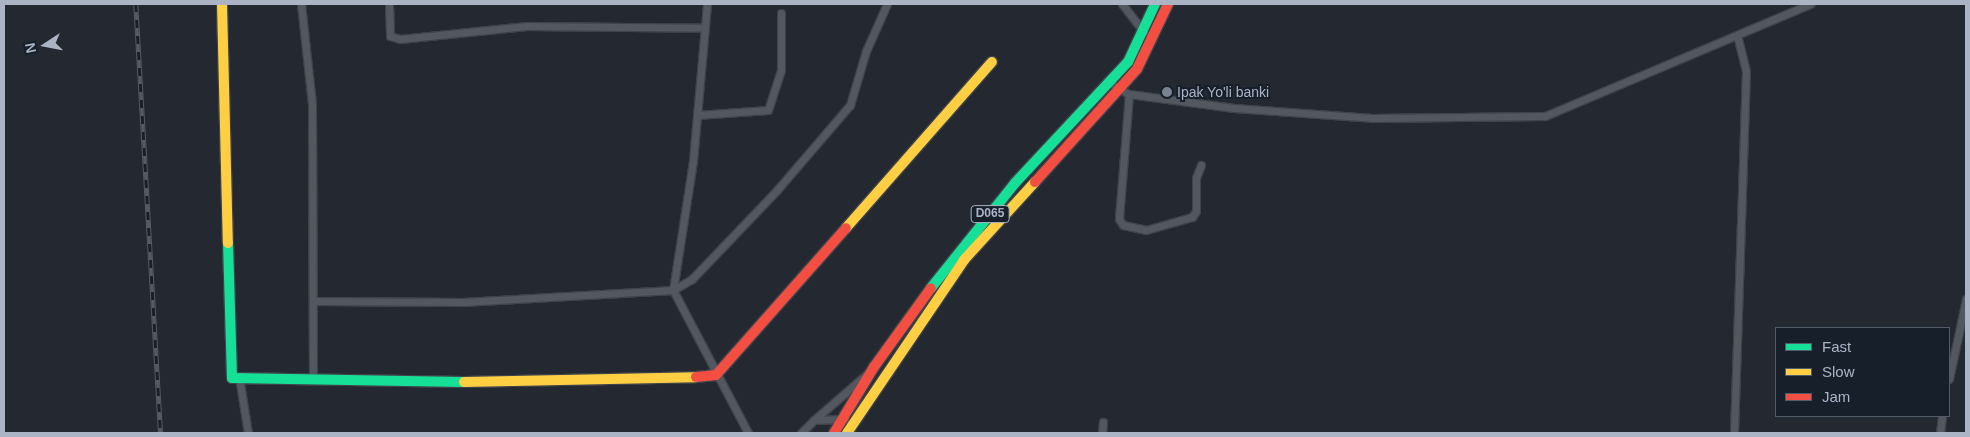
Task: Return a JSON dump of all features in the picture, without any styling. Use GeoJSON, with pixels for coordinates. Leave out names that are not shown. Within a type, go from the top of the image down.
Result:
{"type":"FeatureCollection","features":[{"type":"Feature","properties":{"kind":"street"},"geometry":{"type":"LineString","coordinates":[[222,4],[229,373],[232,378],[460,382],[654,380],[716,375],[992,62]]}},
{"type":"Feature","properties":{"kind":"street"},"geometry":{"type":"LineString","coordinates":[[301,4],[312,104],[313,378]]}},
{"type":"Feature","properties":{"kind":"street"},"geometry":{"type":"LineString","coordinates":[[389,4],[390,36],[400,39],[526,26],[705,28]]}},
{"type":"Feature","properties":{"kind":"street"},"geometry":{"type":"LineString","coordinates":[[707,4],[697,116],[672,290],[748,433]]}},
{"type":"Feature","properties":{"kind":"street"},"geometry":{"type":"LineString","coordinates":[[314,301],[463,302],[672,290],[692,278],[777,190],[850,105],[866,51],[886,4]]}},
{"type":"Feature","properties":{"kind":"street"},"geometry":{"type":"LineString","coordinates":[[1122,4],[1144,32]]}},
{"type":"Feature","properties":{"kind":"street","name":"D065"},"geometry":{"type":"LineString","coordinates":[[834,433],[874,367],[956,253],[1108,81],[1128,62],[1156,4]]}},
{"type":"Feature","properties":{"kind":"street","name":"D065"},"geometry":{"type":"LineString","coordinates":[[848,433],[964,260],[1137,69],[1168,4]]}},
{"type":"Feature","properties":{"kind":"street"},"geometry":{"type":"LineString","coordinates":[[1108,81],[1118,89],[1129,94],[1234,108],[1372,118],[1545,116],[1810,4]]}},
{"type":"Feature","properties":{"kind":"street"},"geometry":{"type":"LineString","coordinates":[[697,116],[768,110],[781,70],[781,13]]}},
{"type":"Feature","properties":{"kind":"street"},"geometry":{"type":"LineString","coordinates":[[1734,433],[1746,71],[1737,36]]}},
{"type":"Feature","properties":{"kind":"street"},"geometry":{"type":"LineString","coordinates":[[1129,94],[1119,219],[1122,225],[1146,230],[1195,215],[1201,165]]}},
{"type":"Feature","properties":{"kind":"street"},"geometry":{"type":"LineString","coordinates":[[1950,375],[1966,299]]}},
{"type":"Feature","properties":{"kind":"street"},"geometry":{"type":"LineString","coordinates":[[802,433],[874,367]]}},
{"type":"Feature","properties":{"kind":"street"},"geometry":{"type":"LineString","coordinates":[[239,377],[248,433]]}},
{"type":"Feature","properties":{"kind":"street"},"geometry":{"type":"LineString","coordinates":[[1940,433],[1942,417]]}},
{"type":"Feature","properties":{"kind":"street"},"geometry":{"type":"LineString","coordinates":[[814,420],[856,419]]}},
{"type":"Feature","properties":{"kind":"street"},"geometry":{"type":"LineString","coordinates":[[1102,433],[1103,422]]}},
{"type":"Feature","properties":{"kind":"railway"},"geometry":{"type":"LineString","coordinates":[[136,4],[161,433]]}},
{"type":"Feature","properties":{"kind":"traffic: fast"},"geometry":{"type":"LineString","coordinates":[[931,288],[1015,183],[1128,62],[1155,4]]}},
{"type":"Feature","properties":{"kind":"traffic: fast"},"geometry":{"type":"LineString","coordinates":[[228,243],[232,378],[464,382]]}},
{"type":"Feature","properties":{"kind":"traffic: slow"},"geometry":{"type":"LineString","coordinates":[[222,4],[228,243]]}},
{"type":"Feature","properties":{"kind":"traffic: slow"},"geometry":{"type":"LineString","coordinates":[[846,228],[992,62]]}},
{"type":"Feature","properties":{"kind":"traffic: slow"},"geometry":{"type":"LineString","coordinates":[[847,433],[964,260],[1035,182]]}},
{"type":"Feature","properties":{"kind":"traffic: slow"},"geometry":{"type":"LineString","coordinates":[[464,382],[696,377]]}},
{"type":"Feature","properties":{"kind":"traffic: jam"},"geometry":{"type":"LineString","coordinates":[[1035,182],[1137,69],[1168,4]]}},
{"type":"Feature","properties":{"kind":"traffic: jam"},"geometry":{"type":"LineString","coordinates":[[696,377],[716,375],[846,228]]}},
{"type":"Feature","properties":{"kind":"traffic: jam"},"geometry":{"type":"LineString","coordinates":[[834,433],[874,367],[931,288]]}},
{"type":"Feature","properties":{"kind":"place","name":"Ipak Yo'li banki"},"geometry":{"type":"Point","coordinates":[1167,92]}}]}
